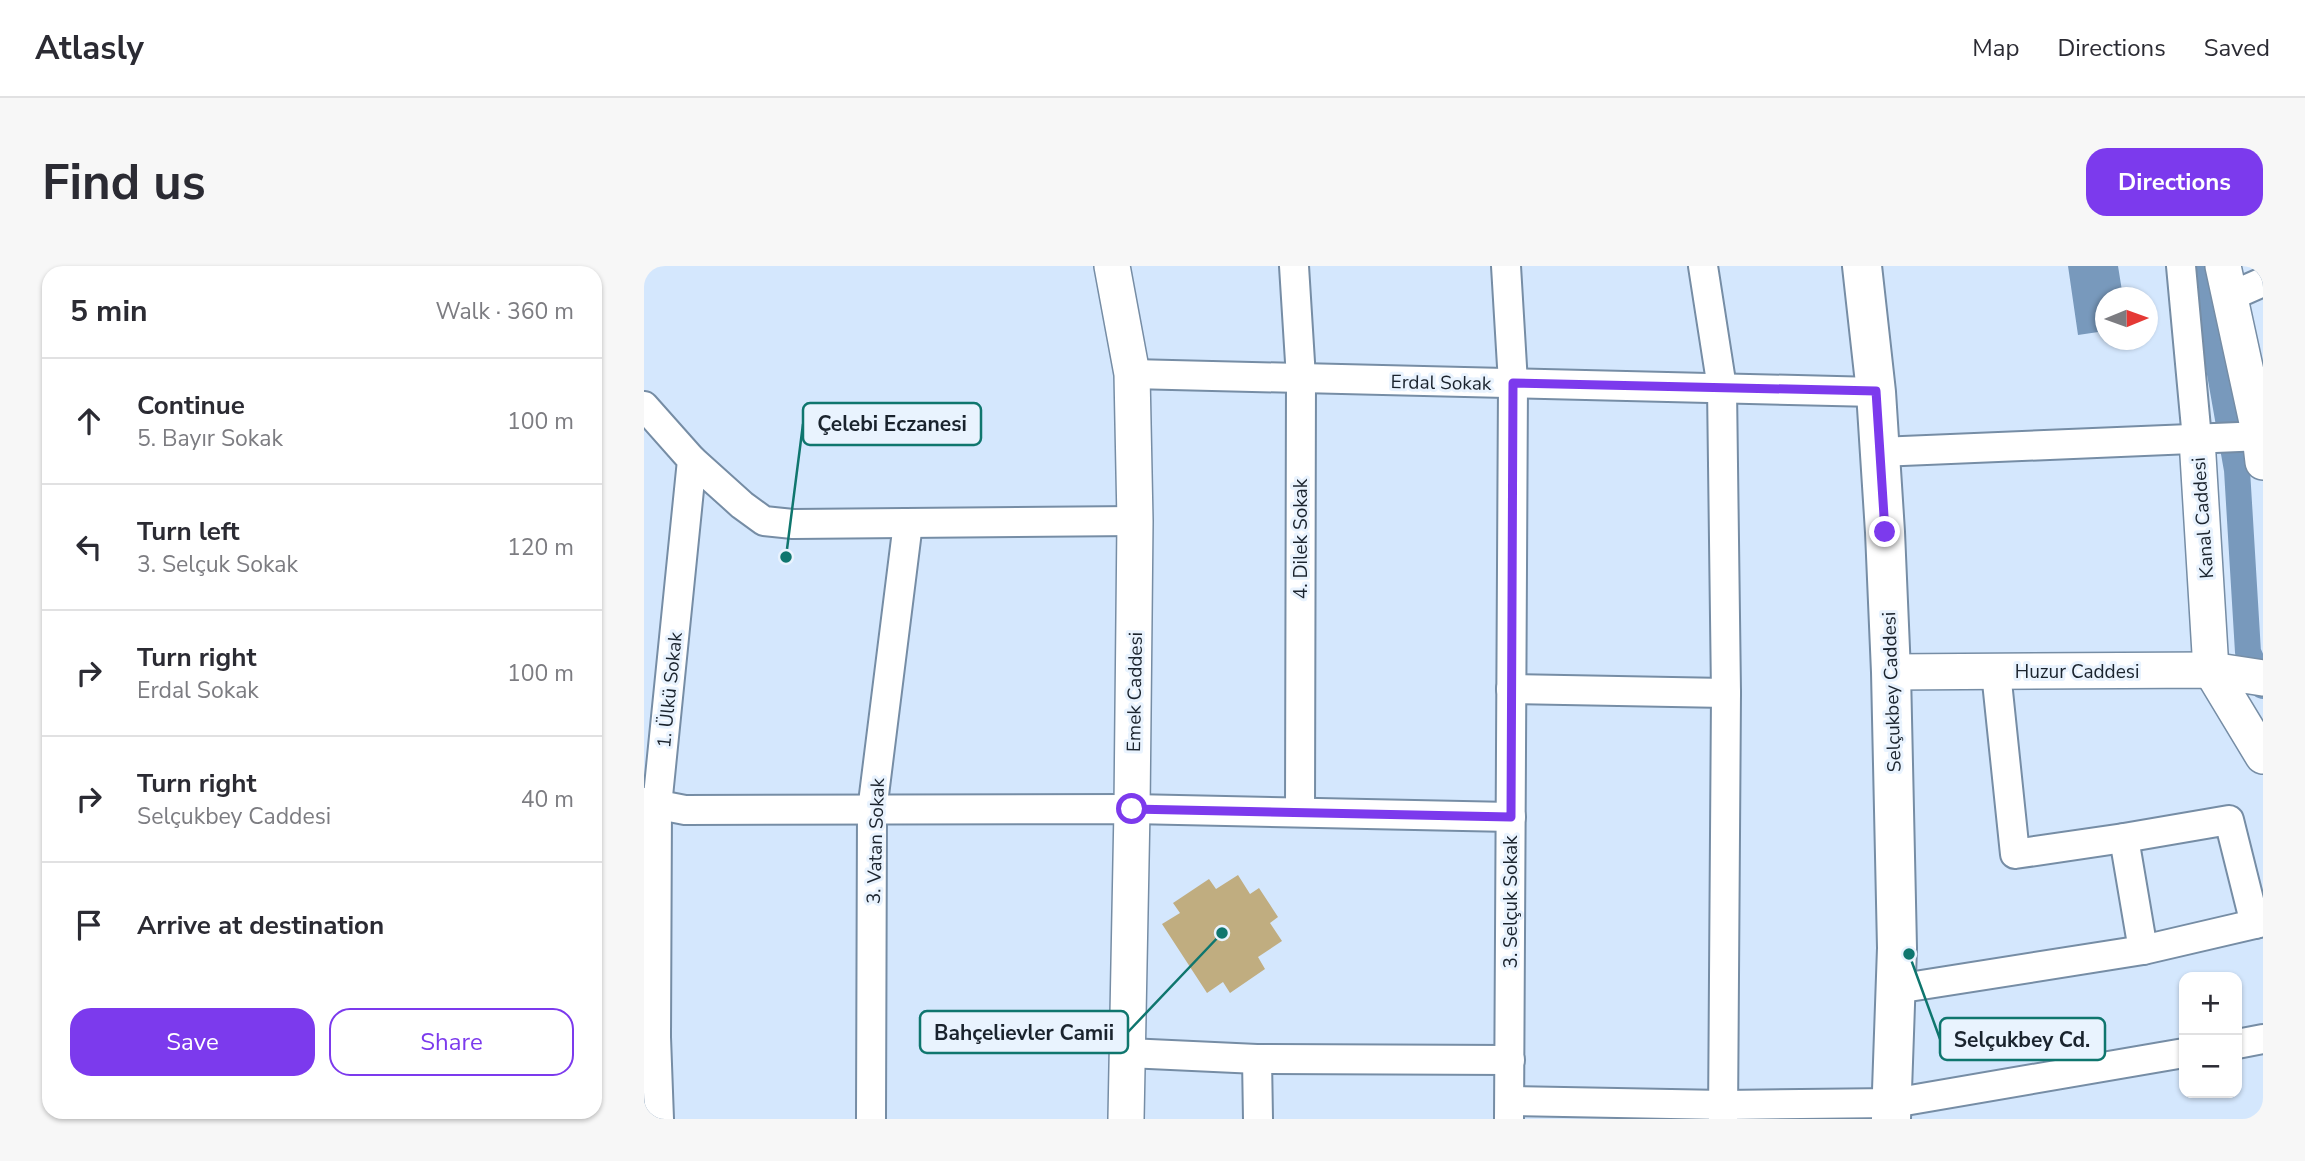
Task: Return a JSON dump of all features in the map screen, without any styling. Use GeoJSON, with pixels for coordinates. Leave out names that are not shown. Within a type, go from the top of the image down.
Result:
{"type":"FeatureCollection","features":[{"type":"Feature","properties":{"kind":"main road","name":"Selçukbey Caddesi"},"geometry":{"type":"LineString","coordinates":[[1863,266],[1876,391],[1891,673],[1897,948],[1892,1111]]}},
{"type":"Feature","properties":{"kind":"street","name":"Emek Caddesi"},"geometry":{"type":"LineString","coordinates":[[1112,266],[1132,374],[1135,521],[1126,1119]]}},
{"type":"Feature","properties":{"kind":"street","name":"4. Dilek Sokak"},"geometry":{"type":"LineString","coordinates":[[1294,266],[1301,378],[1300,812]]}},
{"type":"Feature","properties":{"kind":"street","name":"3. Selçuk Sokak"},"geometry":{"type":"LineString","coordinates":[[1506,266],[1513,383],[1509,1110]]}},
{"type":"Feature","properties":{"kind":"street"},"geometry":{"type":"LineString","coordinates":[[1703,266],[1722,388],[1726,693],[1724,1112]]}},
{"type":"Feature","properties":{"kind":"street","name":"Kanal Caddesi"},"geometry":{"type":"LineString","coordinates":[[2180,266],[2197,439],[2236,673],[2263,756]]}},
{"type":"Feature","properties":{"kind":"street"},"geometry":{"type":"LineString","coordinates":[[1879,452],[2197,439],[2262,445],[2226,281],[2263,282]]}},
{"type":"Feature","properties":{"kind":"street","name":"Erdal Sokak"},"geometry":{"type":"LineString","coordinates":[[1132,374],[1876,391]]}},
{"type":"Feature","properties":{"kind":"street"},"geometry":{"type":"LineString","coordinates":[[644,406],[692,460],[764,521],[793,524],[1135,521]]}},
{"type":"Feature","properties":{"kind":"street","name":"1. Ülkü Sokak"},"geometry":{"type":"LineString","coordinates":[[659,1119],[650,1037],[651,804],[692,460]]}},
{"type":"Feature","properties":{"kind":"street","name":"3. Vatan Sokak"},"geometry":{"type":"LineString","coordinates":[[871,1119],[872,811],[908,523]]}},
{"type":"Feature","properties":{"kind":"street"},"geometry":{"type":"LineString","coordinates":[[1896,989],[2143,950],[2259,923],[2229,820],[2015,853],[1996,672]]}},
{"type":"Feature","properties":{"kind":"street","name":"Huzur Caddesi"},"geometry":{"type":"LineString","coordinates":[[1891,673],[2236,673]]}},
{"type":"Feature","properties":{"kind":"street"},"geometry":{"type":"LineString","coordinates":[[1511,689],[1726,693]]}},
{"type":"Feature","properties":{"kind":"street"},"geometry":{"type":"LineString","coordinates":[[651,804],[685,810],[1132,809],[1511,817]]}},
{"type":"Feature","properties":{"kind":"street"},"geometry":{"type":"LineString","coordinates":[[2124,838],[2143,950]]}},
{"type":"Feature","properties":{"kind":"street"},"geometry":{"type":"LineString","coordinates":[[2242,1043],[2263,1039]]}},
{"type":"Feature","properties":{"kind":"street"},"geometry":{"type":"LineString","coordinates":[[1128,1053],[1257,1059],[1510,1060]]}},
{"type":"Feature","properties":{"kind":"street"},"geometry":{"type":"LineString","coordinates":[[1509,1110],[1892,1111],[2179,1054]]}},
{"type":"Feature","properties":{"kind":"street"},"geometry":{"type":"LineString","coordinates":[[1257,1059],[1258,1119]]}},
{"type":"Feature","properties":{"kind":"water"},"geometry":{"type":"Polygon","coordinates":[[[2068,266],[2118,266],[2121,287],[2095,287],[2095,332],[2078,335],[2068,266]]]}},
{"type":"Feature","properties":{"kind":"building"},"geometry":{"type":"Polygon","coordinates":[[[1238,875],[1250,894],[1259,888],[1278,917],[1270,923],[1282,941],[1258,957],[1265,969],[1230,993],[1223,982],[1207,993],[1162,924],[1180,913],[1173,903],[1209,879],[1216,889],[1238,875]]]}},
{"type":"Feature","properties":{"kind":"waterway"},"geometry":{"type":"LineString","coordinates":[[2201,266],[2237,470],[2248,652],[2263,686]]}},
{"type":"Feature","properties":{"kind":"place","name":"Çelebi Eczanesi"},"geometry":{"type":"Point","coordinates":[786,557]}},
{"type":"Feature","properties":{"kind":"place","name":"Bahçelievler Camii"},"geometry":{"type":"Point","coordinates":[1222,933]}},
{"type":"Feature","properties":{"kind":"place","name":"Selçukbey Cd."},"geometry":{"type":"Point","coordinates":[1909,954]}},
{"type":"Feature","properties":{"kind":"route"},"geometry":{"type":"LineString","coordinates":[[1132,809],[1511,817],[1513,383],[1876,391],[1885,532]]}}]}
